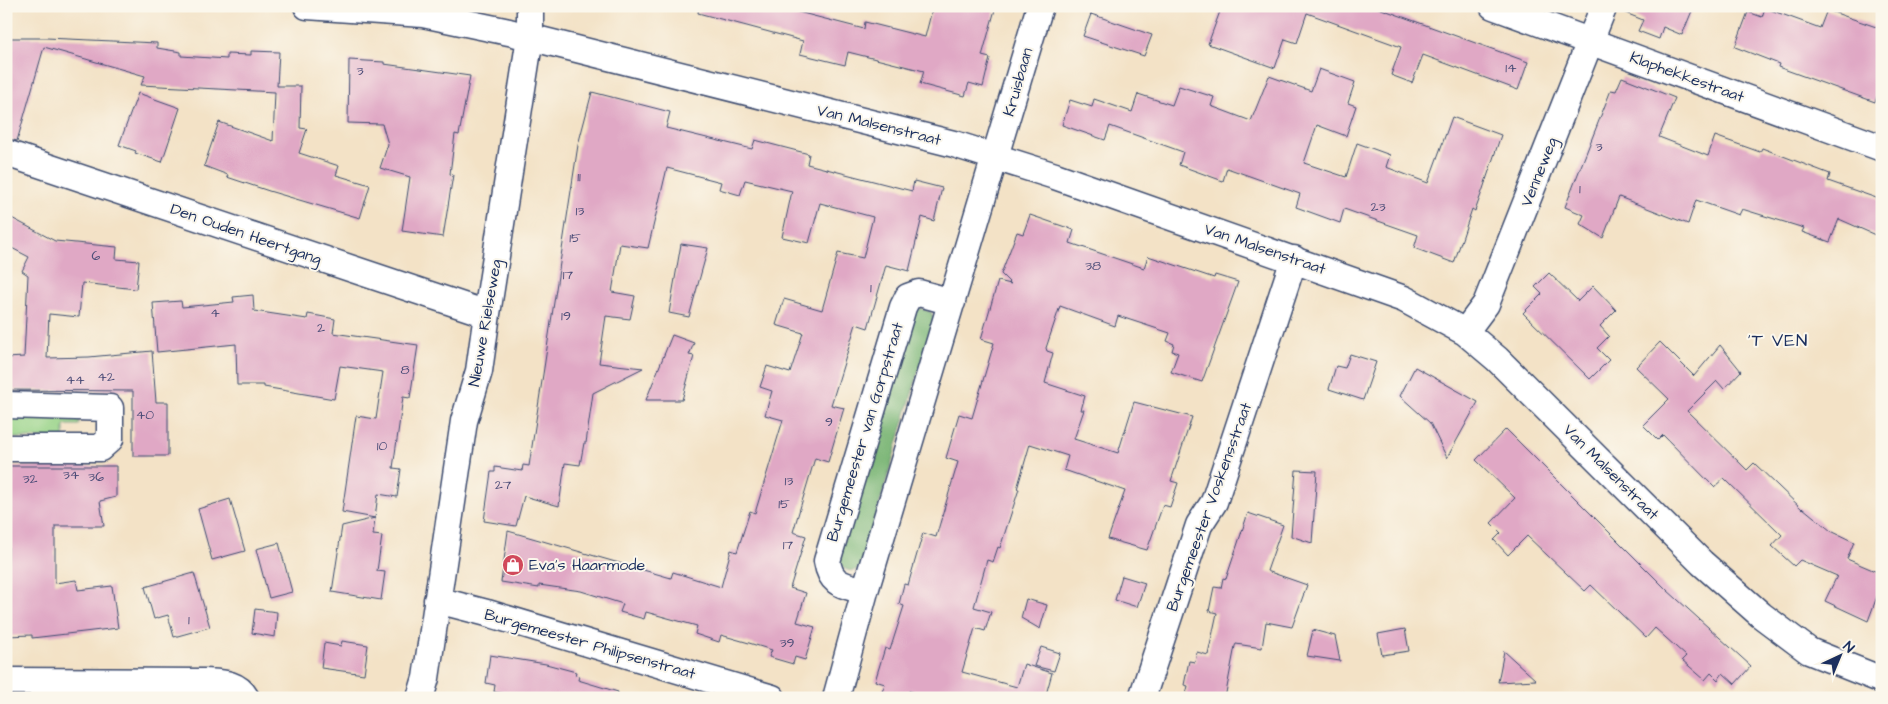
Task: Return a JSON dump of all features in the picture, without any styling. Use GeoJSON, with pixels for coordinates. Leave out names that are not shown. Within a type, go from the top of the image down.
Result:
{"type":"FeatureCollection","features":[{"type":"Feature","properties":{"kind":"street","name":"Van Malsenstraat"},"geometry":{"type":"LineString","coordinates":[[308,6],[423,14],[530,37],[945,142],[1055,176],[1404,300],[1465,332],[1497,360],[1702,563],[1762,614],[1809,651],[1882,680]]}},
{"type":"Feature","properties":{"kind":"street","name":"Nieuwe Rielseweg"},"geometry":{"type":"LineString","coordinates":[[420,698],[426,678],[464,421],[479,371],[530,37],[530,6]]}},
{"type":"Feature","properties":{"kind":"street","name":"Kruisbaan"},"geometry":{"type":"LineString","coordinates":[[996,158],[1040,6]]}},
{"type":"Feature","properties":{"kind":"street","name":"Klaphekkestraat"},"geometry":{"type":"LineString","coordinates":[[1493,6],[1882,148]]}},
{"type":"Feature","properties":{"kind":"street","name":"Venneweg"},"geometry":{"type":"LineString","coordinates":[[1465,332],[1486,304],[1604,6]]}},
{"type":"Feature","properties":{"kind":"street","name":"Den Ouden Heertgang"},"geometry":{"type":"LineString","coordinates":[[6,154],[487,314]]}},
{"type":"Feature","properties":{"kind":"street"},"geometry":{"type":"LineString","coordinates":[[836,698],[865,591],[996,158]]}},
{"type":"Feature","properties":{"kind":"street","name":"Burgemeester Voskensstraat"},"geometry":{"type":"LineString","coordinates":[[1142,698],[1199,525],[1214,502],[1294,260]]}},
{"type":"Feature","properties":{"kind":"street","name":"Burgemeester van Gorpstraat"},"geometry":{"type":"LineString","coordinates":[[865,591],[836,582],[829,573],[827,561],[903,307],[908,296],[919,292],[952,302]]}},
{"type":"Feature","properties":{"kind":"street"},"geometry":{"type":"LineString","coordinates":[[6,405],[110,408],[110,439],[100,448],[6,448]]}},
{"type":"Feature","properties":{"kind":"street","name":"Burgemeester Philipsenstraat"},"geometry":{"type":"LineString","coordinates":[[438,600],[772,698]]}},
{"type":"Feature","properties":{"kind":"street"},"geometry":{"type":"LineString","coordinates":[[6,681],[204,682],[230,684],[241,689],[246,698]]}},
{"type":"Feature","properties":{"kind":"green space"},"geometry":{"type":"Polygon","coordinates":[[[920,308],[931,312],[934,319],[861,567],[856,570],[848,570],[841,566],[839,556],[914,311],[920,308]]]}},
{"type":"Feature","properties":{"kind":"green space"},"geometry":{"type":"Polygon","coordinates":[[[79,408],[79,425],[64,425],[64,438],[6,438],[6,409],[79,408]]]}},
{"type":"Feature","properties":{"kind":"building"},"geometry":{"type":"Polygon","coordinates":[[[699,6],[775,6],[864,29],[865,22],[925,37],[933,6],[996,6],[982,56],[990,58],[983,87],[969,83],[965,96],[920,84],[924,71],[848,52],[845,65],[800,54],[803,41],[698,13],[699,6]]]}},
{"type":"Feature","properties":{"kind":"building"},"geometry":{"type":"Polygon","coordinates":[[[1222,6],[1373,6],[1528,62],[1518,90],[1423,55],[1412,83],[1391,75],[1401,47],[1307,13],[1297,43],[1285,39],[1275,68],[1208,44],[1222,6]]]}},
{"type":"Feature","properties":{"kind":"building"},"geometry":{"type":"Polygon","coordinates":[[[1619,6],[1694,6],[1682,35],[1663,27],[1659,39],[1638,31],[1643,20],[1618,10],[1619,6]]]}},
{"type":"Feature","properties":{"kind":"building"},"geometry":{"type":"Polygon","coordinates":[[[1765,8],[1820,28],[1827,10],[1882,29],[1882,84],[1875,102],[1778,67],[1779,64],[1735,47],[1748,12],[1762,17],[1765,8]]]}},
{"type":"Feature","properties":{"kind":"building"},"geometry":{"type":"Polygon","coordinates":[[[1091,14],[1152,35],[1144,56],[1083,36],[1091,14]]]}},
{"type":"Feature","properties":{"kind":"building"},"geometry":{"type":"Polygon","coordinates":[[[6,38],[157,43],[157,48],[181,52],[181,56],[227,59],[227,54],[251,55],[251,51],[279,52],[277,86],[301,86],[300,128],[307,129],[299,153],[339,166],[336,175],[370,185],[360,218],[227,177],[228,175],[204,166],[219,122],[273,141],[275,92],[141,85],[145,76],[44,47],[17,141],[6,138],[6,38]]]}},
{"type":"Feature","properties":{"kind":"building"},"geometry":{"type":"Polygon","coordinates":[[[349,60],[384,62],[384,64],[470,76],[459,135],[455,134],[450,174],[453,175],[443,237],[402,231],[410,177],[380,168],[388,144],[382,124],[348,123],[349,60]]]}},
{"type":"Feature","properties":{"kind":"building"},"geometry":{"type":"Polygon","coordinates":[[[1319,69],[1355,82],[1348,103],[1356,106],[1346,136],[1317,125],[1304,163],[1346,177],[1357,143],[1390,155],[1386,167],[1428,183],[1452,117],[1501,135],[1475,211],[1472,209],[1454,263],[1414,248],[1418,235],[1344,209],[1340,223],[1296,207],[1300,194],[1227,168],[1223,181],[1179,165],[1183,152],[1110,126],[1105,140],[1062,125],[1070,100],[1092,107],[1094,99],[1132,112],[1138,94],[1172,105],[1179,86],[1214,97],[1211,106],[1251,121],[1269,76],[1311,91],[1319,69]]]}},
{"type":"Feature","properties":{"kind":"building"},"geometry":{"type":"Polygon","coordinates":[[[1622,77],[1675,98],[1659,137],[1708,156],[1715,136],[1760,152],[1762,148],[1830,174],[1828,181],[1882,200],[1882,238],[1839,219],[1830,242],[1802,232],[1804,228],[1742,209],[1739,215],[1696,200],[1688,224],[1619,197],[1603,238],[1580,224],[1584,215],[1565,207],[1611,90],[1616,91],[1622,77]]]}},
{"type":"Feature","properties":{"kind":"building"},"geometry":{"type":"Polygon","coordinates":[[[592,92],[670,112],[666,128],[752,149],[755,140],[809,154],[807,164],[912,191],[914,181],[942,188],[934,221],[922,217],[909,271],[886,265],[868,328],[856,324],[831,405],[844,408],[828,462],[815,458],[793,532],[806,536],[790,588],[806,593],[797,622],[815,627],[805,660],[795,657],[793,664],[769,657],[772,650],[721,635],[719,642],[695,634],[697,626],[646,612],[644,619],[620,612],[623,604],[581,591],[539,585],[539,588],[501,582],[508,531],[671,578],[673,572],[721,587],[731,550],[737,552],[750,511],[755,513],[783,420],[765,415],[772,391],[760,387],[767,366],[790,373],[803,333],[776,325],[784,299],[822,310],[838,253],[863,258],[873,217],[820,203],[809,243],[782,237],[792,191],[745,180],[740,195],[719,189],[721,182],[667,168],[648,248],[620,244],[612,292],[635,296],[630,319],[606,316],[599,363],[643,368],[593,393],[586,443],[584,443],[580,465],[565,463],[559,506],[524,496],[516,526],[484,521],[491,472],[495,472],[495,467],[522,471],[523,465],[529,466],[578,145],[592,92]]]}},
{"type":"Feature","properties":{"kind":"building"},"geometry":{"type":"Polygon","coordinates":[[[138,93],[180,108],[162,162],[135,153],[136,151],[119,145],[138,93]]]}},
{"type":"Feature","properties":{"kind":"building"},"geometry":{"type":"Polygon","coordinates":[[[6,215],[55,241],[117,247],[116,259],[139,261],[136,289],[82,283],[79,317],[49,314],[47,358],[89,357],[152,351],[156,402],[168,402],[168,456],[133,456],[133,391],[6,390],[6,358],[24,357],[28,275],[22,271],[29,257],[6,245],[6,215]]]}},
{"type":"Feature","properties":{"kind":"building"},"geometry":{"type":"Polygon","coordinates":[[[1030,215],[1074,230],[1070,243],[1144,268],[1148,256],[1214,278],[1215,275],[1238,282],[1202,382],[1171,372],[1178,353],[1172,351],[1174,344],[1167,341],[1170,333],[1118,316],[1115,326],[1060,306],[1046,348],[1047,351],[1053,353],[1045,383],[1085,396],[1081,410],[1084,410],[1074,439],[1118,453],[1134,402],[1192,417],[1171,481],[1178,483],[1170,507],[1163,505],[1147,550],[1108,539],[1125,491],[1064,470],[1068,456],[1030,444],[1017,489],[1019,489],[1000,548],[998,547],[993,562],[987,560],[974,607],[991,612],[985,631],[975,628],[962,672],[1017,687],[1024,664],[1052,673],[1045,698],[932,698],[909,691],[906,698],[903,698],[882,692],[885,684],[875,681],[885,648],[890,650],[904,606],[899,604],[904,584],[908,585],[923,533],[936,537],[958,462],[946,458],[959,414],[972,418],[994,343],[981,339],[998,281],[1011,284],[1001,274],[1017,232],[1023,234],[1030,215]]]}},
{"type":"Feature","properties":{"kind":"building"},"geometry":{"type":"Polygon","coordinates":[[[681,244],[708,248],[689,317],[669,313],[681,244]]]}},
{"type":"Feature","properties":{"kind":"building"},"geometry":{"type":"Polygon","coordinates":[[[1549,273],[1578,301],[1593,286],[1616,310],[1600,326],[1609,336],[1597,348],[1609,360],[1590,379],[1523,313],[1542,294],[1535,287],[1549,273]]]}},
{"type":"Feature","properties":{"kind":"building"},"geometry":{"type":"Polygon","coordinates":[[[253,295],[254,311],[307,319],[308,314],[335,319],[333,333],[418,345],[410,398],[403,397],[393,468],[401,469],[397,497],[378,494],[375,518],[342,512],[356,416],[376,419],[383,372],[340,366],[334,399],[264,387],[264,385],[237,385],[236,344],[157,352],[153,303],[181,301],[182,307],[234,302],[233,297],[253,295]]]}},
{"type":"Feature","properties":{"kind":"building"},"geometry":{"type":"Polygon","coordinates":[[[672,335],[694,343],[689,355],[694,356],[682,400],[646,400],[672,335]]]}},
{"type":"Feature","properties":{"kind":"building"},"geometry":{"type":"Polygon","coordinates":[[[1660,342],[1694,376],[1720,345],[1741,371],[1724,389],[1717,381],[1687,411],[1747,470],[1754,463],[1802,509],[1831,531],[1854,542],[1847,559],[1882,574],[1882,583],[1868,621],[1825,601],[1837,576],[1800,560],[1794,566],[1772,546],[1782,535],[1724,478],[1714,487],[1663,435],[1658,440],[1643,425],[1669,399],[1636,367],[1660,342]]]}},
{"type":"Feature","properties":{"kind":"building"},"geometry":{"type":"Polygon","coordinates":[[[1350,354],[1376,362],[1363,400],[1329,389],[1336,366],[1345,368],[1350,354]]]}},
{"type":"Feature","properties":{"kind":"building"},"geometry":{"type":"Polygon","coordinates":[[[1415,367],[1478,402],[1447,458],[1430,423],[1400,396],[1415,367]]]}},
{"type":"Feature","properties":{"kind":"building"},"geometry":{"type":"Polygon","coordinates":[[[1506,429],[1667,590],[1751,666],[1735,684],[1723,673],[1718,680],[1711,673],[1705,680],[1682,660],[1686,656],[1655,628],[1646,638],[1591,585],[1585,591],[1527,536],[1508,555],[1494,540],[1501,533],[1491,523],[1515,498],[1476,460],[1506,429]]]}},
{"type":"Feature","properties":{"kind":"building"},"geometry":{"type":"Polygon","coordinates":[[[6,466],[116,466],[116,497],[100,501],[104,526],[55,526],[55,583],[76,580],[78,590],[112,586],[118,628],[32,638],[32,635],[6,636],[9,499],[6,499],[6,466]]]}},
{"type":"Feature","properties":{"kind":"building"},"geometry":{"type":"Polygon","coordinates":[[[1296,470],[1317,471],[1312,543],[1291,536],[1296,470]]]}},
{"type":"Feature","properties":{"kind":"building"},"geometry":{"type":"Polygon","coordinates":[[[230,499],[245,551],[212,560],[198,509],[230,499]]]}},
{"type":"Feature","properties":{"kind":"building"},"geometry":{"type":"Polygon","coordinates":[[[1248,513],[1283,525],[1267,571],[1307,585],[1292,627],[1266,622],[1262,648],[1236,644],[1225,698],[1185,698],[1188,686],[1184,685],[1189,661],[1195,662],[1197,652],[1208,655],[1217,613],[1209,611],[1214,587],[1221,588],[1223,578],[1226,579],[1248,513]]]}},
{"type":"Feature","properties":{"kind":"building"},"geometry":{"type":"Polygon","coordinates":[[[375,518],[373,535],[382,536],[377,571],[385,572],[381,600],[332,592],[342,526],[375,518]]]}},
{"type":"Feature","properties":{"kind":"building"},"geometry":{"type":"Polygon","coordinates":[[[279,543],[292,592],[269,598],[256,549],[279,543]]]}},
{"type":"Feature","properties":{"kind":"building"},"geometry":{"type":"Polygon","coordinates":[[[194,573],[210,627],[174,637],[168,615],[154,619],[145,587],[194,573]]]}},
{"type":"Feature","properties":{"kind":"building"},"geometry":{"type":"Polygon","coordinates":[[[1122,576],[1145,583],[1137,607],[1115,600],[1122,576]]]}},
{"type":"Feature","properties":{"kind":"building"},"geometry":{"type":"Polygon","coordinates":[[[1026,599],[1047,605],[1040,629],[1021,618],[1026,599]]]}},
{"type":"Feature","properties":{"kind":"building"},"geometry":{"type":"Polygon","coordinates":[[[255,609],[277,612],[275,637],[252,633],[255,609]]]}},
{"type":"Feature","properties":{"kind":"building"},"geometry":{"type":"Polygon","coordinates":[[[1405,629],[1409,651],[1382,655],[1378,634],[1405,629]]]}},
{"type":"Feature","properties":{"kind":"building"},"geometry":{"type":"Polygon","coordinates":[[[1313,630],[1335,636],[1340,661],[1307,656],[1313,630]]]}},
{"type":"Feature","properties":{"kind":"building"},"geometry":{"type":"Polygon","coordinates":[[[342,641],[368,645],[364,674],[321,668],[324,643],[341,646],[342,641]]]}},
{"type":"Feature","properties":{"kind":"building"},"geometry":{"type":"Polygon","coordinates":[[[1041,647],[1060,653],[1054,671],[1034,666],[1041,647]]]}},
{"type":"Feature","properties":{"kind":"building"},"geometry":{"type":"Polygon","coordinates":[[[1504,651],[1536,680],[1498,682],[1504,651]]]}},
{"type":"Feature","properties":{"kind":"building"},"geometry":{"type":"Polygon","coordinates":[[[490,655],[546,664],[576,672],[575,675],[579,676],[578,680],[618,692],[617,698],[531,698],[494,692],[495,685],[486,683],[490,655]]]}},
{"type":"Feature","properties":{"kind":"place","name":"Eva's Haarmode"},"geometry":{"type":"Point","coordinates":[513,565]}},
{"type":"Feature","properties":{"kind":"district","name":"'T VEN"},"geometry":{"type":"Point","coordinates":[1778,340]}}]}
